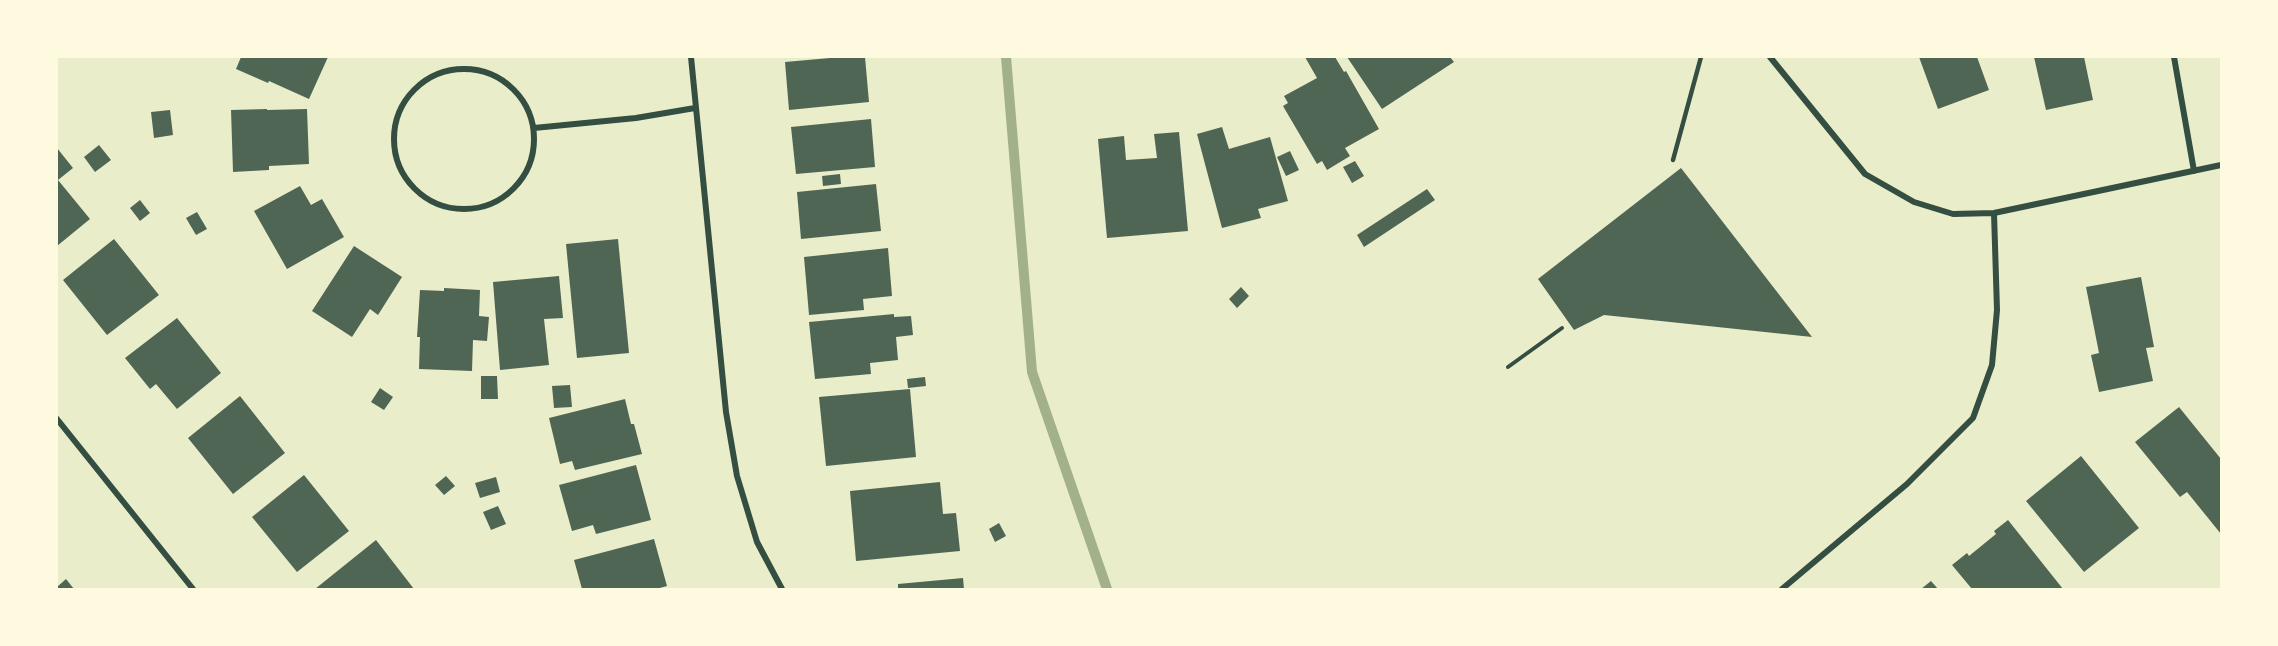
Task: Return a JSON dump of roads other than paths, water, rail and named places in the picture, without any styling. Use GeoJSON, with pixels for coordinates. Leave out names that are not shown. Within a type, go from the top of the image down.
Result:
{"type":"FeatureCollection","features":[{"type":"Feature","properties":{"kind":"street"},"geometry":{"type":"LineString","coordinates":[[691,57],[726,412],[737,476],[757,542],[782,589]]}},
{"type":"Feature","properties":{"kind":"street"},"geometry":{"type":"LineString","coordinates":[[1770,57],[1865,174],[1914,202],[1953,214],[1994,213],[2221,165]]}},
{"type":"Feature","properties":{"kind":"street"},"geometry":{"type":"LineString","coordinates":[[2174,57],[2194,171]]}},
{"type":"Feature","properties":{"kind":"street"},"geometry":{"type":"LineString","coordinates":[[459,69],[484,72],[506,83],[526,105],[534,128],[530,165],[517,186],[498,201],[477,209],[452,209],[433,203],[413,189],[404,178],[395,155],[393,138],[398,113],[415,88],[435,75],[459,69]]}},
{"type":"Feature","properties":{"kind":"street"},"geometry":{"type":"LineString","coordinates":[[534,128],[636,118],[695,108]]}},
{"type":"Feature","properties":{"kind":"street"},"geometry":{"type":"LineString","coordinates":[[1782,589],[1907,484],[1973,418],[1992,365],[1997,310],[1994,213]]}},
{"type":"Feature","properties":{"kind":"street"},"geometry":{"type":"LineString","coordinates":[[57,419],[193,589]]}},
{"type":"Feature","properties":{"kind":"lane"},"geometry":{"type":"LineString","coordinates":[[1672,160],[1701,57]]}},
{"type":"Feature","properties":{"kind":"waterway"},"geometry":{"type":"LineString","coordinates":[[1006,57],[1032,372],[1107,589]]}}]}
